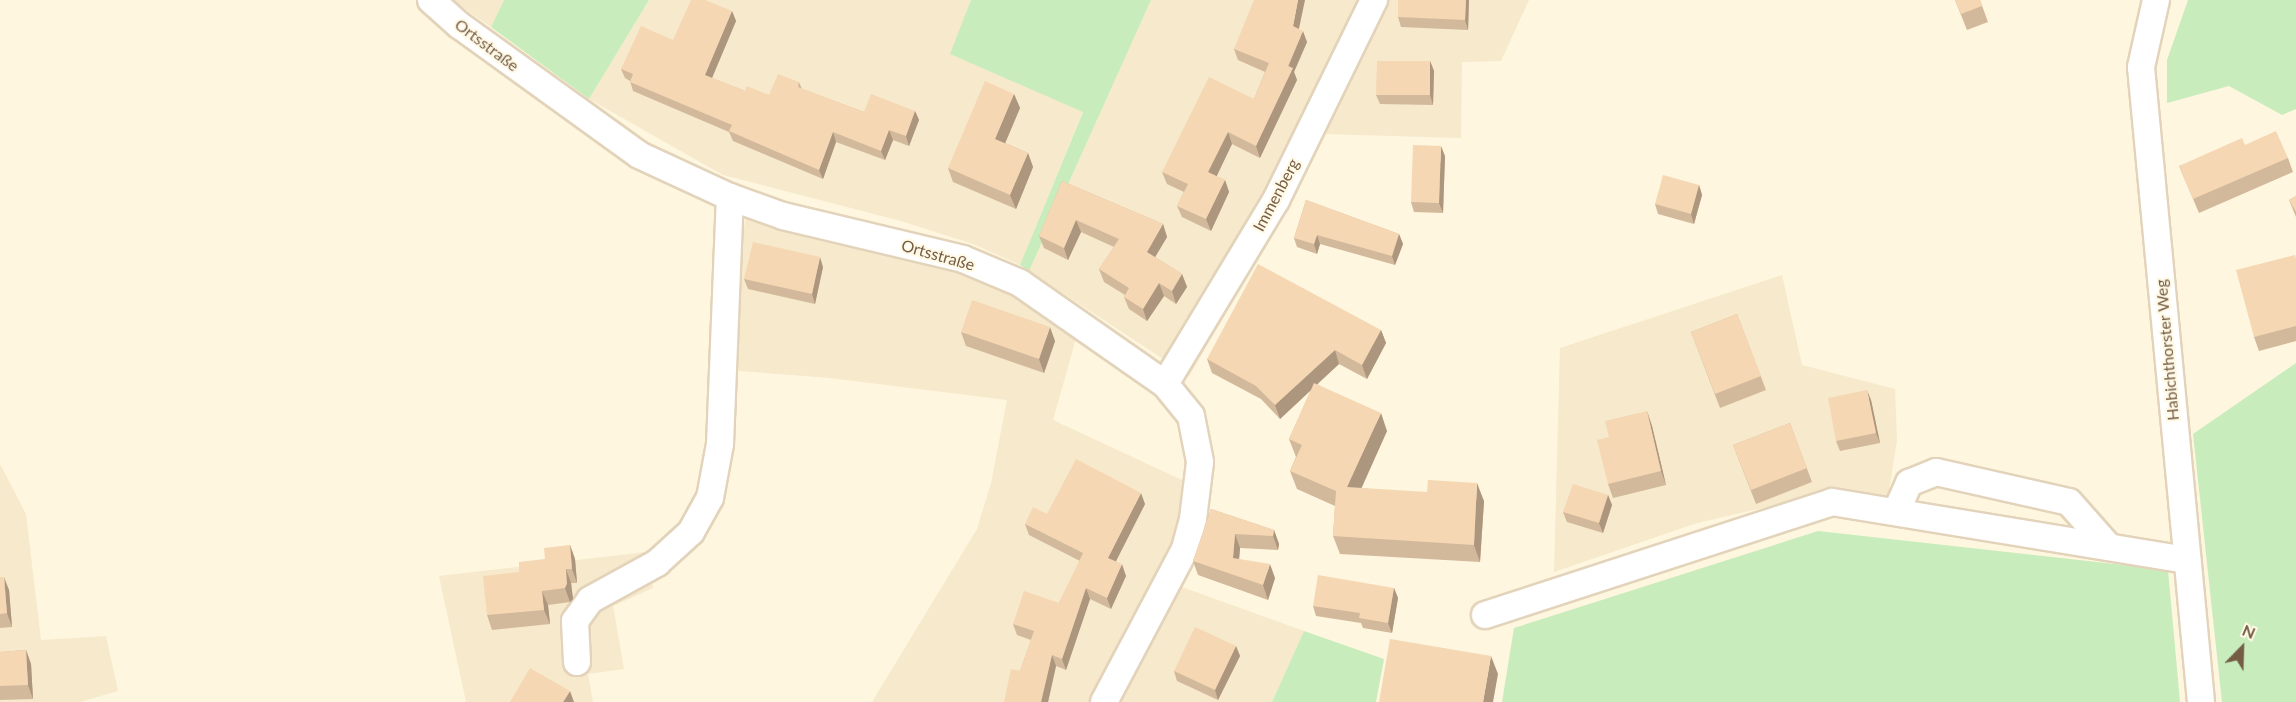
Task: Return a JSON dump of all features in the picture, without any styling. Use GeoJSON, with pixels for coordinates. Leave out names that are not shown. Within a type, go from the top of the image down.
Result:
{"type":"FeatureCollection","features":[{"type":"Feature","properties":{"kind":"street","name":"Ortsstraße"},"geometry":{"type":"LineString","coordinates":[[430,0],[459,25],[639,155],[730,197],[783,216],[963,259],[1020,284],[1165,384],[1191,416],[1200,462],[1193,519],[1185,549],[1104,702]]}},
{"type":"Feature","properties":{"kind":"street","name":"Immenberg"},"geometry":{"type":"LineString","coordinates":[[1165,384],[1276,200],[1374,0]]}},
{"type":"Feature","properties":{"kind":"street","name":"Habichthorster Weg"},"geometry":{"type":"LineString","coordinates":[[2156,0],[2141,67],[2201,702]]}},
{"type":"Feature","properties":{"kind":"street"},"geometry":{"type":"LineString","coordinates":[[577,662],[574,621],[590,600],[657,563],[691,532],[710,498],[720,444],[730,197]]}},
{"type":"Feature","properties":{"kind":"street"},"geometry":{"type":"LineString","coordinates":[[1897,510],[1909,483],[1936,472],[2069,502],[2109,547]]}},
{"type":"Feature","properties":{"kind":"street"},"geometry":{"type":"LineString","coordinates":[[1485,615],[1832,502],[1897,510],[2187,560]]}},
{"type":"Feature","properties":{"kind":"shaded area"},"geometry":{"type":"Polygon","coordinates":[[[452,0],[504,0],[491,27],[452,0]]]}},
{"type":"Feature","properties":{"kind":"shaded area"},"geometry":{"type":"Polygon","coordinates":[[[649,0],[971,0],[951,54],[1083,111],[1020,265],[973,244],[901,221],[723,175],[589,99],[649,0]]]}},
{"type":"Feature","properties":{"kind":"shaded area"},"geometry":{"type":"Polygon","coordinates":[[[1151,0],[1529,0],[1501,61],[1462,62],[1461,138],[1323,134],[1265,245],[1189,376],[1029,271],[1151,0]]]}},
{"type":"Feature","properties":{"kind":"shaded area"},"geometry":{"type":"Polygon","coordinates":[[[747,211],[920,259],[1022,299],[1077,335],[1053,420],[1182,480],[1188,502],[1165,571],[1182,587],[1304,631],[1272,702],[872,702],[977,529],[991,483],[1007,400],[830,378],[727,370],[734,283],[747,211]]]}},
{"type":"Feature","properties":{"kind":"shaded area"},"geometry":{"type":"Polygon","coordinates":[[[1782,275],[1802,365],[1895,389],[1897,440],[1887,503],[1815,496],[1697,523],[1554,572],[1560,348],[1782,275]]]}},
{"type":"Feature","properties":{"kind":"shaded area"},"geometry":{"type":"Polygon","coordinates":[[[0,464],[26,514],[41,640],[106,636],[118,691],[80,702],[0,702],[0,464]]]}},
{"type":"Feature","properties":{"kind":"shaded area"},"geometry":{"type":"Polygon","coordinates":[[[646,552],[653,588],[613,606],[624,669],[588,674],[593,702],[466,702],[439,576],[646,552]]]}},
{"type":"Feature","properties":{"kind":"green space"},"geometry":{"type":"Polygon","coordinates":[[[504,0],[649,0],[589,99],[491,27],[504,0]]]}},
{"type":"Feature","properties":{"kind":"green space"},"geometry":{"type":"Polygon","coordinates":[[[971,0],[1151,0],[1029,271],[1020,265],[1083,112],[950,54],[971,0]]]}},
{"type":"Feature","properties":{"kind":"green space"},"geometry":{"type":"Polygon","coordinates":[[[2188,0],[2296,0],[2296,109],[2282,115],[2229,86],[2167,103],[2167,60],[2188,0]]]}},
{"type":"Feature","properties":{"kind":"green space"},"geometry":{"type":"Polygon","coordinates":[[[2296,363],[2296,702],[2222,702],[2193,434],[2296,363]]]}},
{"type":"Feature","properties":{"kind":"green space"},"geometry":{"type":"Polygon","coordinates":[[[1818,531],[2168,570],[2180,702],[1502,702],[1514,628],[1818,531]]]}},
{"type":"Feature","properties":{"kind":"green space"},"geometry":{"type":"Polygon","coordinates":[[[1304,631],[1384,659],[1376,702],[1272,702],[1304,631]]]}},
{"type":"Feature","properties":{"kind":"building"},"geometry":{"type":"Polygon","coordinates":[[[691,0],[705,0],[732,11],[705,75],[745,91],[747,86],[769,95],[778,74],[799,82],[798,87],[864,112],[871,94],[915,111],[906,136],[889,130],[881,151],[833,132],[819,170],[729,131],[732,125],[630,82],[633,74],[621,69],[641,26],[673,40],[691,0]]]}},
{"type":"Feature","properties":{"kind":"building"},"geometry":{"type":"Polygon","coordinates":[[[1254,0],[1298,0],[1293,26],[1303,31],[1288,66],[1293,68],[1256,146],[1228,132],[1208,172],[1225,180],[1206,219],[1177,206],[1188,184],[1162,172],[1209,77],[1254,99],[1269,63],[1234,49],[1254,0]]]}},
{"type":"Feature","properties":{"kind":"building"},"geometry":{"type":"Polygon","coordinates":[[[1398,0],[1466,0],[1465,20],[1398,17],[1398,0]]]}},
{"type":"Feature","properties":{"kind":"building"},"geometry":{"type":"Polygon","coordinates":[[[1955,0],[1980,0],[1982,6],[1961,14],[1955,0]]]}},
{"type":"Feature","properties":{"kind":"building"},"geometry":{"type":"Polygon","coordinates":[[[1377,61],[1430,61],[1430,95],[1376,95],[1377,61]]]}},
{"type":"Feature","properties":{"kind":"building"},"geometry":{"type":"Polygon","coordinates":[[[985,81],[1014,94],[995,139],[1028,153],[1010,195],[948,168],[985,81]]]}},
{"type":"Feature","properties":{"kind":"building"},"geometry":{"type":"Polygon","coordinates":[[[2276,131],[2288,158],[2193,199],[2179,166],[2242,138],[2245,145],[2276,131]]]}},
{"type":"Feature","properties":{"kind":"building"},"geometry":{"type":"Polygon","coordinates":[[[1413,145],[1441,146],[1439,203],[1411,202],[1413,145]]]}},
{"type":"Feature","properties":{"kind":"building"},"geometry":{"type":"Polygon","coordinates":[[[1663,175],[1699,185],[1691,214],[1655,204],[1663,175]]]}},
{"type":"Feature","properties":{"kind":"building"},"geometry":{"type":"Polygon","coordinates":[[[1062,181],[1163,224],[1147,252],[1182,274],[1172,291],[1159,283],[1143,309],[1124,297],[1129,288],[1099,269],[1119,239],[1076,220],[1064,248],[1039,236],[1062,181]]]}},
{"type":"Feature","properties":{"kind":"building"},"geometry":{"type":"Polygon","coordinates":[[[2296,196],[2296,212],[2289,200],[2296,196]]]}},
{"type":"Feature","properties":{"kind":"building"},"geometry":{"type":"Polygon","coordinates":[[[1306,200],[1399,234],[1392,256],[1317,235],[1314,244],[1294,238],[1306,200]]]}},
{"type":"Feature","properties":{"kind":"building"},"geometry":{"type":"Polygon","coordinates":[[[753,242],[820,257],[812,294],[744,279],[753,242]]]}},
{"type":"Feature","properties":{"kind":"building"},"geometry":{"type":"Polygon","coordinates":[[[2295,255],[2296,326],[2254,337],[2236,270],[2295,255]]]}},
{"type":"Feature","properties":{"kind":"building"},"geometry":{"type":"Polygon","coordinates":[[[1258,264],[1381,330],[1362,365],[1335,350],[1275,405],[1256,386],[1207,359],[1258,264]]]}},
{"type":"Feature","properties":{"kind":"building"},"geometry":{"type":"Polygon","coordinates":[[[972,300],[1050,327],[1039,359],[961,332],[972,300]]]}},
{"type":"Feature","properties":{"kind":"building"},"geometry":{"type":"Polygon","coordinates":[[[1737,314],[1761,376],[1715,394],[1691,332],[1737,314]]]}},
{"type":"Feature","properties":{"kind":"building"},"geometry":{"type":"Polygon","coordinates":[[[1314,383],[1381,413],[1347,487],[1427,492],[1428,480],[1477,483],[1474,545],[1333,536],[1336,491],[1290,471],[1302,445],[1289,439],[1314,383]]]}},
{"type":"Feature","properties":{"kind":"building"},"geometry":{"type":"Polygon","coordinates":[[[1867,390],[1876,433],[1836,441],[1828,398],[1867,390]]]}},
{"type":"Feature","properties":{"kind":"building"},"geometry":{"type":"Polygon","coordinates":[[[1647,411],[1661,471],[1608,484],[1597,440],[1609,437],[1605,421],[1647,411]]]}},
{"type":"Feature","properties":{"kind":"building"},"geometry":{"type":"Polygon","coordinates":[[[1790,423],[1807,468],[1751,490],[1733,445],[1790,423]]]}},
{"type":"Feature","properties":{"kind":"building"},"geometry":{"type":"Polygon","coordinates":[[[1076,459],[1141,493],[1108,558],[1122,564],[1107,598],[1086,588],[1062,659],[1052,655],[1041,702],[1004,702],[1011,669],[1020,671],[1034,631],[1013,624],[1024,591],[1059,603],[1083,553],[1025,524],[1033,507],[1047,514],[1076,459]]]}},
{"type":"Feature","properties":{"kind":"building"},"geometry":{"type":"Polygon","coordinates":[[[1573,484],[1608,495],[1599,523],[1563,512],[1573,484]]]}},
{"type":"Feature","properties":{"kind":"building"},"geometry":{"type":"Polygon","coordinates":[[[1211,509],[1274,530],[1273,536],[1235,534],[1233,558],[1270,564],[1263,585],[1193,561],[1211,509]]]}},
{"type":"Feature","properties":{"kind":"building"},"geometry":{"type":"Polygon","coordinates":[[[570,545],[572,569],[566,569],[567,584],[565,588],[542,591],[544,610],[487,615],[483,576],[519,572],[519,562],[545,559],[544,548],[570,545]]]}},
{"type":"Feature","properties":{"kind":"building"},"geometry":{"type":"Polygon","coordinates":[[[1318,575],[1394,588],[1388,623],[1359,618],[1360,613],[1313,606],[1318,575]]]}},
{"type":"Feature","properties":{"kind":"building"},"geometry":{"type":"Polygon","coordinates":[[[0,577],[4,577],[7,613],[0,614],[0,577]]]}},
{"type":"Feature","properties":{"kind":"building"},"geometry":{"type":"Polygon","coordinates":[[[1195,627],[1236,646],[1215,690],[1174,671],[1195,627]]]}},
{"type":"Feature","properties":{"kind":"building"},"geometry":{"type":"Polygon","coordinates":[[[1390,639],[1491,656],[1483,702],[1379,702],[1390,639]]]}},
{"type":"Feature","properties":{"kind":"building"},"geometry":{"type":"Polygon","coordinates":[[[26,650],[28,685],[0,686],[0,652],[26,650]]]}},
{"type":"Feature","properties":{"kind":"building"},"geometry":{"type":"Polygon","coordinates":[[[530,668],[570,691],[563,702],[510,702],[530,668]]]}}]}
